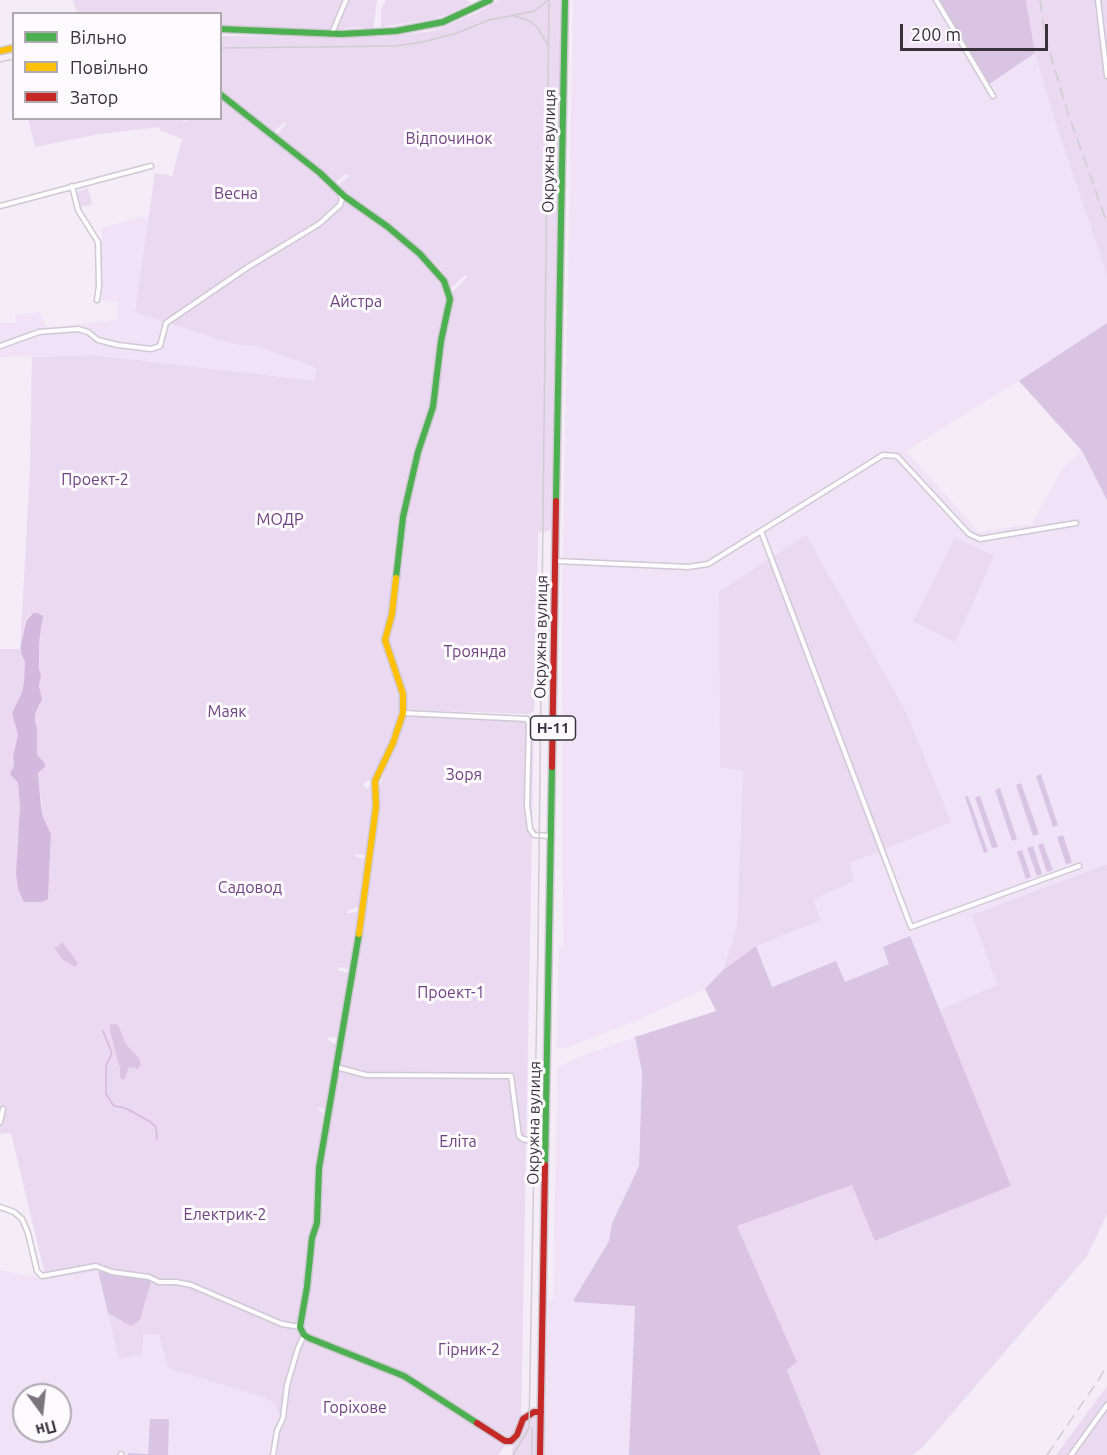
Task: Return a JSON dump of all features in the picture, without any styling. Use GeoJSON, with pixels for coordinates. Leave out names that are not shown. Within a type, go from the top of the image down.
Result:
{"type":"FeatureCollection","features":[{"type":"Feature","properties":{"kind":"main road"},"geometry":{"type":"LineString","coordinates":[[222,29],[332,33],[384,32],[418,28],[453,19],[490,0]]}},
{"type":"Feature","properties":{"kind":"main road","name":"Окружна вулиця"},"geometry":{"type":"LineString","coordinates":[[540,1455],[565,0]]}},
{"type":"Feature","properties":{"kind":"main road"},"geometry":{"type":"LineString","coordinates":[[222,95],[320,173],[338,191],[420,254],[444,281],[450,299],[441,340],[433,407],[418,452],[403,517],[392,614],[385,640],[403,694],[403,713],[393,743],[375,781],[376,807],[366,892],[319,1168],[316,1224],[312,1238],[300,1327],[304,1335],[404,1376],[505,1441],[511,1441],[517,1435],[523,1419],[534,1412],[541,1412]]}},
{"type":"Feature","properties":{"kind":"street"},"geometry":{"type":"LineString","coordinates":[[332,33],[346,0]]}},
{"type":"Feature","properties":{"kind":"street"},"geometry":{"type":"LineString","coordinates":[[936,0],[993,96]]}},
{"type":"Feature","properties":{"kind":"street"},"geometry":{"type":"LineString","coordinates":[[1098,0],[1107,76]]}},
{"type":"Feature","properties":{"kind":"street"},"geometry":{"type":"LineString","coordinates":[[0,206],[151,165]]}},
{"type":"Feature","properties":{"kind":"street"},"geometry":{"type":"LineString","coordinates":[[72,186],[78,210],[98,242],[97,300]]}},
{"type":"Feature","properties":{"kind":"street"},"geometry":{"type":"LineString","coordinates":[[0,346],[39,332],[78,328],[98,340],[118,345],[151,349],[160,346],[166,323],[248,267],[319,224],[340,205],[342,199],[338,191]]}},
{"type":"Feature","properties":{"kind":"street"},"geometry":{"type":"LineString","coordinates":[[556,561],[699,566],[708,564],[883,455],[897,456],[969,534],[980,539],[1076,523]]}},
{"type":"Feature","properties":{"kind":"street"},"geometry":{"type":"LineString","coordinates":[[761,531],[911,927],[1079,866]]}},
{"type":"Feature","properties":{"kind":"street"},"geometry":{"type":"LineString","coordinates":[[403,713],[527,719],[529,723],[526,805],[530,829],[534,836],[552,836]]}},
{"type":"Feature","properties":{"kind":"street"},"geometry":{"type":"LineString","coordinates":[[335,1067],[366,1075],[511,1076],[519,1136],[527,1141],[547,1144]]}},
{"type":"Feature","properties":{"kind":"street"},"geometry":{"type":"LineString","coordinates":[[0,1122],[3,1109]]}},
{"type":"Feature","properties":{"kind":"street"},"geometry":{"type":"LineString","coordinates":[[0,1207],[20,1215],[25,1224],[37,1271],[42,1276],[96,1266],[112,1272],[149,1277],[159,1282],[191,1285],[282,1324],[300,1327]]}},
{"type":"Feature","properties":{"kind":"street"},"geometry":{"type":"LineString","coordinates":[[273,1455],[297,1349],[304,1335]]}},
{"type":"Feature","properties":{"kind":"street"},"geometry":{"type":"LineString","coordinates":[[1071,1455],[1107,1405]]}},
{"type":"Feature","properties":{"kind":"shaded area"},"geometry":{"type":"Polygon","coordinates":[[[573,0],[936,0],[985,86],[1035,53],[1055,121],[1107,275],[1107,323],[1035,371],[906,451],[979,532],[1032,524],[1063,467],[1082,451],[1104,493],[1107,500],[1107,864],[972,915],[997,985],[940,1010],[909,936],[890,964],[845,982],[836,961],[772,987],[756,946],[820,920],[813,900],[854,881],[849,864],[906,712],[720,768],[743,770],[737,927],[723,970],[705,989],[629,1024],[566,1048],[556,1047],[559,947],[563,946],[562,597],[573,0]]]}},
{"type":"Feature","properties":{"kind":"shaded area"},"geometry":{"type":"Polygon","coordinates":[[[936,0],[1026,0],[1035,53],[985,87],[936,0]]]}},
{"type":"Feature","properties":{"kind":"shaded area"},"geometry":{"type":"Polygon","coordinates":[[[150,217],[136,312],[224,341],[253,345],[316,369],[315,382],[92,355],[0,357],[0,323],[16,323],[15,315],[40,312],[46,328],[116,320],[118,302],[101,300],[102,228],[137,218],[150,217]]]}},
{"type":"Feature","properties":{"kind":"shaded area"},"geometry":{"type":"Polygon","coordinates":[[[1107,323],[1107,500],[1082,451],[1019,381],[1107,323]]]}},
{"type":"Feature","properties":{"kind":"shaded area"},"geometry":{"type":"Polygon","coordinates":[[[33,613],[43,616],[39,643],[41,675],[39,686],[42,699],[35,714],[35,721],[37,755],[44,762],[45,767],[38,773],[41,806],[43,817],[51,834],[48,899],[41,902],[24,902],[18,889],[16,874],[20,806],[18,783],[10,774],[14,765],[13,756],[18,735],[12,713],[24,682],[25,662],[21,645],[26,621],[33,613]]]}},
{"type":"Feature","properties":{"kind":"shaded area"},"geometry":{"type":"Polygon","coordinates":[[[1041,774],[1058,825],[1053,827],[1036,776],[1041,774]]]}},
{"type":"Feature","properties":{"kind":"shaded area"},"geometry":{"type":"Polygon","coordinates":[[[1021,783],[1039,834],[1033,836],[1016,785],[1021,783]]]}},
{"type":"Feature","properties":{"kind":"shaded area"},"geometry":{"type":"Polygon","coordinates":[[[1000,788],[1017,839],[1012,841],[995,790],[1000,788]]]}},
{"type":"Feature","properties":{"kind":"shaded area"},"geometry":{"type":"Polygon","coordinates":[[[968,796],[988,852],[984,853],[965,797],[968,796]]]}},
{"type":"Feature","properties":{"kind":"shaded area"},"geometry":{"type":"Polygon","coordinates":[[[980,796],[998,847],[992,848],[975,797],[980,796]]]}},
{"type":"Feature","properties":{"kind":"shaded area"},"geometry":{"type":"Polygon","coordinates":[[[1063,835],[1072,863],[1066,864],[1057,837],[1063,835]]]}},
{"type":"Feature","properties":{"kind":"shaded area"},"geometry":{"type":"Polygon","coordinates":[[[1043,843],[1053,870],[1047,872],[1038,845],[1043,843]]]}},
{"type":"Feature","properties":{"kind":"shaded area"},"geometry":{"type":"Polygon","coordinates":[[[1033,846],[1042,874],[1037,876],[1027,848],[1033,846]]]}},
{"type":"Feature","properties":{"kind":"shaded area"},"geometry":{"type":"Polygon","coordinates":[[[1022,850],[1031,877],[1026,879],[1017,852],[1022,850]]]}},
{"type":"Feature","properties":{"kind":"shaded area"},"geometry":{"type":"Polygon","coordinates":[[[910,936],[1011,1186],[875,1241],[852,1185],[737,1226],[797,1362],[787,1370],[821,1455],[629,1455],[635,1306],[574,1302],[574,1299],[609,1241],[612,1223],[639,1166],[642,1072],[635,1037],[716,1011],[705,989],[723,970],[756,946],[772,987],[836,961],[845,982],[889,964],[883,947],[910,936]]]}},
{"type":"Feature","properties":{"kind":"shaded area"},"geometry":{"type":"Polygon","coordinates":[[[62,942],[78,963],[75,967],[62,959],[54,947],[62,942]]]}},
{"type":"Feature","properties":{"kind":"shaded area"},"geometry":{"type":"Polygon","coordinates":[[[110,1025],[118,1025],[126,1044],[139,1058],[141,1065],[138,1069],[129,1067],[125,1079],[120,1078],[120,1069],[110,1031],[110,1025]]]}},
{"type":"Feature","properties":{"kind":"shaded area"},"geometry":{"type":"Polygon","coordinates":[[[635,1037],[642,1072],[639,1166],[612,1223],[609,1240],[574,1299],[575,1302],[635,1305],[630,1453],[629,1455],[544,1455],[548,1301],[553,1300],[557,1067],[635,1037]]]}},
{"type":"Feature","properties":{"kind":"shaded area"},"geometry":{"type":"Polygon","coordinates":[[[0,1270],[46,1279],[98,1271],[119,1359],[143,1334],[160,1335],[168,1368],[264,1397],[274,1404],[281,1418],[277,1455],[0,1455],[0,1270]]]}},
{"type":"Feature","properties":{"kind":"shaded area"},"geometry":{"type":"Polygon","coordinates":[[[98,1271],[148,1279],[151,1282],[140,1320],[131,1326],[108,1313],[98,1271]]]}},
{"type":"Feature","properties":{"kind":"shaded area"},"geometry":{"type":"Polygon","coordinates":[[[150,1419],[169,1419],[168,1455],[128,1455],[128,1453],[148,1454],[150,1419]]]}},
{"type":"Feature","properties":{"kind":"green space"},"geometry":{"type":"Polygon","coordinates":[[[73,0],[377,0],[373,31],[368,31],[363,27],[345,28],[338,33],[222,29],[222,12],[77,12],[73,0]]]}},
{"type":"Feature","properties":{"kind":"green space"},"geometry":{"type":"Polygon","coordinates":[[[386,0],[467,0],[471,3],[449,14],[432,19],[381,27],[381,10],[386,0]]]}},
{"type":"Feature","properties":{"kind":"green space"},"geometry":{"type":"Polygon","coordinates":[[[499,0],[561,0],[551,530],[538,533],[534,711],[529,714],[407,710],[405,693],[387,642],[393,616],[406,517],[429,426],[452,292],[467,277],[465,275],[450,289],[441,269],[338,188],[338,185],[349,176],[346,174],[333,184],[276,136],[286,124],[285,122],[272,133],[222,92],[222,36],[382,37],[434,31],[477,13],[499,0]]]}},
{"type":"Feature","properties":{"kind":"green space"},"geometry":{"type":"Polygon","coordinates":[[[1026,0],[1107,0],[1107,275],[1055,121],[1035,53],[1026,0]]]}},
{"type":"Feature","properties":{"kind":"green space","name":"Весна"},"geometry":{"type":"Polygon","coordinates":[[[222,98],[337,193],[340,200],[317,223],[267,252],[165,322],[135,312],[155,173],[172,176],[182,139],[160,130],[160,127],[99,134],[35,147],[28,120],[181,120],[186,122],[187,120],[222,120],[222,98]]]}},
{"type":"Feature","properties":{"kind":"green space"},"geometry":{"type":"Polygon","coordinates":[[[88,188],[92,204],[80,207],[76,192],[88,188]]]}},
{"type":"Feature","properties":{"kind":"green space"},"geometry":{"type":"Polygon","coordinates":[[[344,199],[417,253],[439,274],[449,294],[431,406],[426,423],[421,427],[401,517],[390,614],[382,641],[401,695],[401,715],[374,777],[363,784],[366,789],[373,784],[375,807],[369,855],[356,854],[355,857],[369,859],[363,905],[347,911],[347,914],[362,910],[351,970],[339,967],[338,970],[350,974],[339,1038],[328,1037],[328,1040],[337,1045],[328,1108],[325,1110],[317,1107],[326,1116],[305,1285],[297,1324],[283,1323],[191,1283],[159,1279],[147,1274],[111,1269],[97,1264],[98,1271],[46,1279],[11,1133],[0,1134],[0,649],[20,649],[30,471],[32,357],[92,355],[315,381],[316,368],[253,345],[224,341],[169,323],[269,256],[320,226],[342,205],[344,199]],[[30,614],[25,621],[21,645],[25,662],[24,682],[12,713],[18,735],[13,756],[14,765],[10,774],[18,783],[20,806],[16,874],[18,889],[48,899],[51,834],[43,817],[38,773],[41,770],[41,759],[37,755],[35,714],[40,705],[39,643],[42,627],[41,614],[30,614]],[[110,1025],[120,1077],[125,1079],[129,1067],[138,1069],[141,1065],[139,1058],[126,1044],[122,1035],[110,1025]]]}},
{"type":"Feature","properties":{"kind":"green space"},"geometry":{"type":"Polygon","coordinates":[[[806,535],[906,712],[951,822],[850,863],[854,881],[813,900],[821,920],[756,946],[723,970],[737,927],[743,770],[720,768],[719,592],[806,535]]]}},
{"type":"Feature","properties":{"kind":"green space"},"geometry":{"type":"Polygon","coordinates":[[[955,538],[994,556],[955,642],[913,621],[955,538]]]}},
{"type":"Feature","properties":{"kind":"green space"},"geometry":{"type":"Polygon","coordinates":[[[407,716],[534,719],[521,1420],[516,1433],[510,1439],[404,1372],[306,1333],[303,1326],[310,1287],[314,1238],[319,1222],[322,1169],[366,906],[379,806],[379,789],[402,719],[407,716]]]}},
{"type":"Feature","properties":{"kind":"green space"},"geometry":{"type":"Polygon","coordinates":[[[1107,864],[1107,1214],[1087,1256],[924,1446],[912,1455],[821,1455],[787,1369],[797,1362],[737,1226],[852,1185],[876,1241],[1011,1186],[940,1010],[997,985],[972,915],[1107,864]]]}},
{"type":"Feature","properties":{"kind":"green space"},"geometry":{"type":"Polygon","coordinates":[[[151,1282],[190,1287],[281,1326],[298,1329],[302,1336],[296,1347],[284,1388],[281,1418],[274,1404],[264,1397],[168,1368],[159,1335],[143,1334],[142,1355],[119,1359],[108,1313],[121,1321],[140,1320],[151,1282]]]}},
{"type":"Feature","properties":{"kind":"green space","name":"Горіхове"},"geometry":{"type":"Polygon","coordinates":[[[307,1339],[402,1378],[505,1443],[505,1446],[498,1455],[277,1455],[280,1426],[285,1418],[289,1385],[299,1349],[307,1339]]]}},
{"type":"Feature","properties":{"kind":"green space"},"geometry":{"type":"Polygon","coordinates":[[[1107,1386],[1107,1455],[1056,1455],[1107,1386]]]}},
{"type":"Feature","properties":{"kind":"green space"},"geometry":{"type":"Polygon","coordinates":[[[538,1414],[537,1455],[512,1455],[513,1441],[524,1419],[538,1414]]]}},
{"type":"Feature","properties":{"kind":"waterway"},"geometry":{"type":"LineString","coordinates":[[103,1031],[112,1053],[106,1066],[106,1094],[114,1106],[125,1108],[156,1127],[157,1139]]}},
{"type":"Feature","properties":{"kind":"tram line"},"geometry":{"type":"LineString","coordinates":[[222,48],[395,46],[423,42],[457,33],[489,20],[535,11],[548,0]]}},
{"type":"Feature","properties":{"kind":"tram line"},"geometry":{"type":"LineString","coordinates":[[513,1455],[529,1428],[538,944],[549,0]]}},
{"type":"Feature","properties":{"kind":"tram line"},"geometry":{"type":"LineString","coordinates":[[515,16],[530,21],[538,28],[547,44]]}},
{"type":"Feature","properties":{"kind":"tram line"},"geometry":{"type":"LineString","coordinates":[[0,62],[12,59]]}},
{"type":"Feature","properties":{"kind":"tram line"},"geometry":{"type":"LineString","coordinates":[[532,1428],[532,1455]]}},
{"type":"Feature","properties":{"kind":"railway"},"geometry":{"type":"LineString","coordinates":[[1040,0],[1045,36],[1067,110],[1107,223]]}},
{"type":"Feature","properties":{"kind":"railway"},"geometry":{"type":"LineString","coordinates":[[1047,1455],[1107,1365]]}},
{"type":"Feature","properties":{"kind":"traffic: fast"},"geometry":{"type":"LineString","coordinates":[[222,29],[342,34],[396,31],[443,22],[490,0]]}},
{"type":"Feature","properties":{"kind":"traffic: fast"},"geometry":{"type":"LineString","coordinates":[[556,501],[565,0]]}},
{"type":"Feature","properties":{"kind":"traffic: fast"},"geometry":{"type":"LineString","coordinates":[[222,96],[320,173],[344,196],[388,227],[420,254],[444,281],[450,299],[441,341],[433,407],[418,452],[403,517],[396,578]]}},
{"type":"Feature","properties":{"kind":"traffic: fast"},"geometry":{"type":"LineString","coordinates":[[545,1165],[552,767]]}},
{"type":"Feature","properties":{"kind":"traffic: fast"},"geometry":{"type":"LineString","coordinates":[[359,934],[319,1168],[317,1223],[312,1238],[300,1327],[304,1335],[309,1338],[404,1376],[477,1423]]}},
{"type":"Feature","properties":{"kind":"traffic: slow"},"geometry":{"type":"LineString","coordinates":[[0,51],[12,48]]}},
{"type":"Feature","properties":{"kind":"traffic: slow"},"geometry":{"type":"LineString","coordinates":[[359,934],[376,807],[375,781],[393,743],[403,713],[403,694],[385,640],[392,614],[396,578]]}},
{"type":"Feature","properties":{"kind":"traffic: jam"},"geometry":{"type":"LineString","coordinates":[[552,767],[556,501]]}},
{"type":"Feature","properties":{"kind":"traffic: jam"},"geometry":{"type":"LineString","coordinates":[[540,1455],[545,1165]]}},
{"type":"Feature","properties":{"kind":"traffic: jam"},"geometry":{"type":"LineString","coordinates":[[477,1423],[505,1441],[511,1441],[517,1435],[523,1419],[534,1412],[541,1412]]}},
{"type":"Feature","properties":{"kind":"park label","name":"Відпочинок"},"geometry":{"type":"Point","coordinates":[449,139]}},
{"type":"Feature","properties":{"kind":"park label","name":"Айстра"},"geometry":{"type":"Point","coordinates":[356,302]}},
{"type":"Feature","properties":{"kind":"park label","name":"Проект-2"},"geometry":{"type":"Point","coordinates":[95,480]}},
{"type":"Feature","properties":{"kind":"park label","name":"МОДР"},"geometry":{"type":"Point","coordinates":[280,520]}},
{"type":"Feature","properties":{"kind":"park label","name":"Троянда"},"geometry":{"type":"Point","coordinates":[475,652]}},
{"type":"Feature","properties":{"kind":"park label","name":"Маяк"},"geometry":{"type":"Point","coordinates":[227,712]}},
{"type":"Feature","properties":{"kind":"park label","name":"Зоря"},"geometry":{"type":"Point","coordinates":[464,775]}},
{"type":"Feature","properties":{"kind":"park label","name":"Садовод"},"geometry":{"type":"Point","coordinates":[250,888]}},
{"type":"Feature","properties":{"kind":"park label","name":"Проект-1"},"geometry":{"type":"Point","coordinates":[451,993]}},
{"type":"Feature","properties":{"kind":"park label","name":"Еліта"},"geometry":{"type":"Point","coordinates":[458,1142]}},
{"type":"Feature","properties":{"kind":"park label","name":"Електрик-2"},"geometry":{"type":"Point","coordinates":[225,1215]}},
{"type":"Feature","properties":{"kind":"park label","name":"Гірник-2"},"geometry":{"type":"Point","coordinates":[469,1350]}}]}
